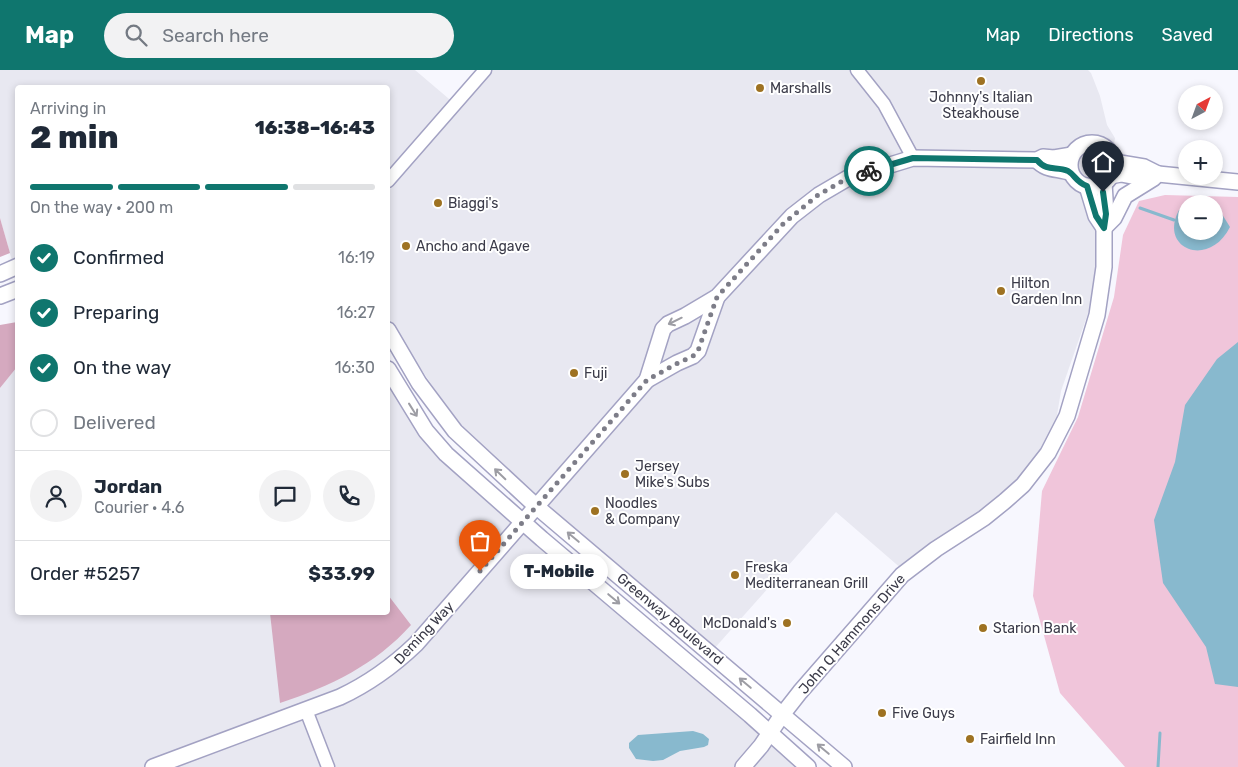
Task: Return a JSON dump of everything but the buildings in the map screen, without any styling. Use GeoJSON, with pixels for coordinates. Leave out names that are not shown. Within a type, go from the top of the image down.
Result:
{"type":"FeatureCollection","features":[{"type":"Feature","properties":{"kind":"street"},"geometry":{"type":"LineString","coordinates":[[390,179],[484,70]]}},
{"type":"Feature","properties":{"kind":"street"},"geometry":{"type":"LineString","coordinates":[[857,70],[884,104],[913,158]]}},
{"type":"Feature","properties":{"kind":"street"},"geometry":{"type":"LineString","coordinates":[[1107,180],[1113,170],[1112,158],[1107,149],[1098,144],[1091,143],[1080,146],[1072,155],[1070,161],[1071,173],[1077,182],[1087,186],[1093,187],[1121,174],[1142,178],[1158,174],[1238,182]]}},
{"type":"Feature","properties":{"kind":"street","name":"Deming Way"},"geometry":{"type":"LineString","coordinates":[[647,380],[663,329],[668,324],[717,297],[784,223],[818,195],[848,178],[913,158],[1037,160],[1043,157],[1054,158],[1072,155]]}},
{"type":"Feature","properties":{"kind":"street"},"geometry":{"type":"LineString","coordinates":[[1112,158],[1120,163],[1144,167],[1158,174]]}},
{"type":"Feature","properties":{"kind":"street","name":"Deming Way"},"geometry":{"type":"LineString","coordinates":[[1037,160],[1042,166],[1071,173]]}},
{"type":"Feature","properties":{"kind":"street"},"geometry":{"type":"LineString","coordinates":[[1104,228],[1114,218],[1125,196],[1158,174]]}},
{"type":"Feature","properties":{"kind":"street","name":"John Q Hammons Drive"},"geometry":{"type":"LineString","coordinates":[[743,767],[770,734],[782,715],[902,575],[1006,501],[1023,485],[1048,453],[1066,416],[1097,316],[1104,267],[1107,180]]}},
{"type":"Feature","properties":{"kind":"street","name":"John Q Hammons Drive"},"geometry":{"type":"LineString","coordinates":[[1087,186],[1096,216],[1104,228]]}},
{"type":"Feature","properties":{"kind":"street"},"geometry":{"type":"LineString","coordinates":[[0,274],[15,267]]}},
{"type":"Feature","properties":{"kind":"street"},"geometry":{"type":"LineString","coordinates":[[0,296],[15,290]]}},
{"type":"Feature","properties":{"kind":"street","name":"Deming Way"},"geometry":{"type":"LineString","coordinates":[[153,767],[362,687],[394,665],[416,644],[647,380],[693,356],[698,351],[717,297]]}},
{"type":"Feature","properties":{"kind":"street","name":"Greenway Boulevard"},"geometry":{"type":"LineString","coordinates":[[390,333],[419,383],[455,432],[537,506],[844,767]]}},
{"type":"Feature","properties":{"kind":"street","name":"Greenway Boulevard"},"geometry":{"type":"LineString","coordinates":[[390,372],[426,431],[446,454],[808,767]]}},
{"type":"Feature","properties":{"kind":"street"},"geometry":{"type":"LineString","coordinates":[[306,710],[328,767]]}},
{"type":"Feature","properties":{"kind":"shaded area"},"geometry":{"type":"Polygon","coordinates":[[[0,70],[415,70],[455,104],[485,70],[1088,70],[1100,96],[1107,125],[1115,138],[1098,243],[1094,296],[1061,391],[1056,421],[1046,444],[1020,481],[990,508],[903,570],[836,512],[713,650],[548,510],[470,436],[438,394],[390,323],[390,85],[15,85],[15,271],[0,218],[0,70]]]}},
{"type":"Feature","properties":{"kind":"shaded area"},"geometry":{"type":"Polygon","coordinates":[[[1165,195],[1178,195],[1178,240],[1223,240],[1223,197],[1238,197],[1238,767],[1125,767],[1060,693],[1033,596],[1042,491],[1078,417],[1114,297],[1123,235],[1139,201],[1165,195]]]}},
{"type":"Feature","properties":{"kind":"shaded area"},"geometry":{"type":"Polygon","coordinates":[[[0,218],[10,253],[0,257],[0,218]]]}},
{"type":"Feature","properties":{"kind":"shaded area"},"geometry":{"type":"Polygon","coordinates":[[[15,322],[15,369],[0,388],[0,325],[15,322]]]}},
{"type":"Feature","properties":{"kind":"shaded area"},"geometry":{"type":"Polygon","coordinates":[[[15,369],[15,615],[390,615],[390,372],[426,431],[685,672],[750,715],[808,767],[0,767],[0,388],[15,369]]]}},
{"type":"Feature","properties":{"kind":"shaded area"},"geometry":{"type":"Polygon","coordinates":[[[390,598],[411,625],[383,652],[351,673],[317,689],[280,703],[270,615],[390,615],[390,598]]]}},
{"type":"Feature","properties":{"kind":"water"},"geometry":{"type":"Polygon","coordinates":[[[1178,213],[1178,240],[1221,240],[1210,248],[1189,249],[1180,244],[1175,235],[1174,224],[1178,213]]]}},
{"type":"Feature","properties":{"kind":"water"},"geometry":{"type":"Polygon","coordinates":[[[1223,216],[1230,227],[1223,237],[1223,216]]]}},
{"type":"Feature","properties":{"kind":"water"},"geometry":{"type":"Polygon","coordinates":[[[1238,342],[1238,687],[1215,684],[1206,647],[1163,583],[1154,520],[1175,462],[1185,405],[1217,359],[1238,342]]]}},
{"type":"Feature","properties":{"kind":"water"},"geometry":{"type":"Polygon","coordinates":[[[693,731],[703,734],[709,739],[708,745],[680,751],[663,760],[653,761],[636,759],[629,748],[629,743],[638,735],[693,731]]]}},
{"type":"Feature","properties":{"kind":"waterway"},"geometry":{"type":"LineString","coordinates":[[1140,208],[1174,220]]}},
{"type":"Feature","properties":{"kind":"waterway"},"geometry":{"type":"LineString","coordinates":[[1158,767],[1160,733]]}},
{"type":"Feature","properties":{"kind":"way so far"},"geometry":{"type":"LineString","coordinates":[[480,571],[647,380],[686,360],[698,351],[717,297],[784,223],[818,195],[848,178],[869,171]]}},
{"type":"Feature","properties":{"kind":"place","name":"Johnny's Italian Steakhouse"},"geometry":{"type":"Point","coordinates":[981,81]}},
{"type":"Feature","properties":{"kind":"place","name":"Marshalls"},"geometry":{"type":"Point","coordinates":[760,88]}},
{"type":"Feature","properties":{"kind":"place","name":"Biaggi's"},"geometry":{"type":"Point","coordinates":[438,203]}},
{"type":"Feature","properties":{"kind":"place","name":"Ancho and Agave"},"geometry":{"type":"Point","coordinates":[406,246]}},
{"type":"Feature","properties":{"kind":"place","name":"Hilton Garden Inn"},"geometry":{"type":"Point","coordinates":[1001,291]}},
{"type":"Feature","properties":{"kind":"place","name":"Fuji"},"geometry":{"type":"Point","coordinates":[574,373]}},
{"type":"Feature","properties":{"kind":"place","name":"Jersey Mike's Subs"},"geometry":{"type":"Point","coordinates":[625,474]}},
{"type":"Feature","properties":{"kind":"place","name":"Noodles & Company"},"geometry":{"type":"Point","coordinates":[595,511]}},
{"type":"Feature","properties":{"kind":"place","name":"T-Mobile"},"geometry":{"type":"Point","coordinates":[480,571]}},
{"type":"Feature","properties":{"kind":"place","name":"Freska Mediterranean Grill"},"geometry":{"type":"Point","coordinates":[735,575]}},
{"type":"Feature","properties":{"kind":"place","name":"McDonald's"},"geometry":{"type":"Point","coordinates":[787,623]}},
{"type":"Feature","properties":{"kind":"place","name":"Starion Bank"},"geometry":{"type":"Point","coordinates":[983,628]}},
{"type":"Feature","properties":{"kind":"place","name":"Five Guys"},"geometry":{"type":"Point","coordinates":[882,713]}},
{"type":"Feature","properties":{"kind":"place","name":"Fairfield Inn"},"geometry":{"type":"Point","coordinates":[970,739]}},
{"type":"Feature","properties":{"kind":"route"},"geometry":{"type":"LineString","coordinates":[[869,171],[913,158],[1037,160],[1042,166],[1071,173],[1077,182],[1087,186],[1096,216],[1104,228],[1106,214],[1103,192]]}}]}
